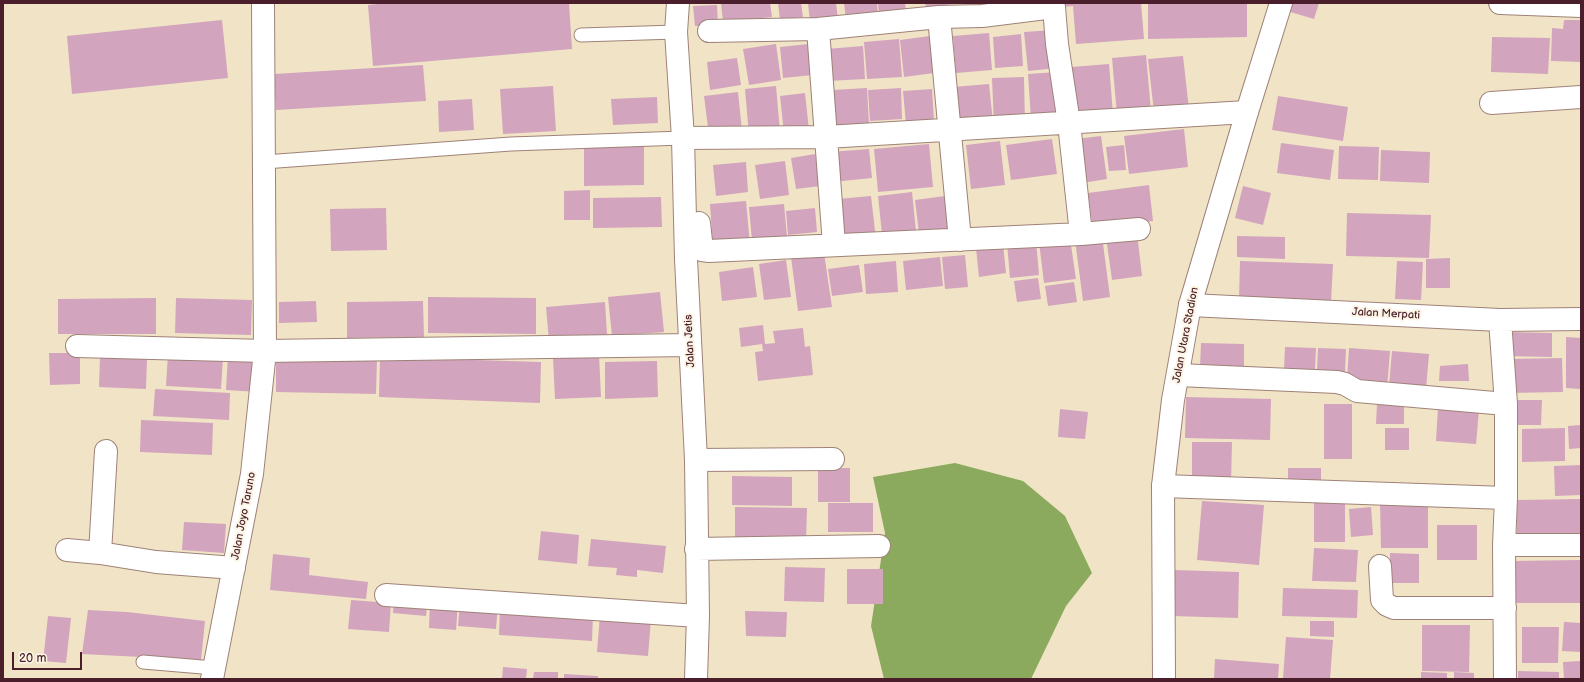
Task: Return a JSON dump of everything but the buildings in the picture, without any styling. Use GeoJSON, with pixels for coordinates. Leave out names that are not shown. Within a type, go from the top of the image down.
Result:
{"type":"FeatureCollection","features":[{"type":"Feature","properties":{"kind":"street","name":"Jalan Joyo Taruno"},"geometry":{"type":"LineString","coordinates":[[213,674],[252,474],[265,352],[263,3]]}},
{"type":"Feature","properties":{"kind":"street","name":"Jalan Jetis"},"geometry":{"type":"LineString","coordinates":[[678,3],[676,32],[683,138],[690,345],[696,460],[698,616],[696,679]]}},
{"type":"Feature","properties":{"kind":"street","name":"Jalan Utara Stadion"},"geometry":{"type":"LineString","coordinates":[[1164,679],[1163,486],[1173,400],[1190,305],[1281,3]]}},
{"type":"Feature","properties":{"kind":"street"},"geometry":{"type":"LineString","coordinates":[[1500,3],[1581,6]]}},
{"type":"Feature","properties":{"kind":"street"},"geometry":{"type":"LineString","coordinates":[[709,30],[818,29],[939,17],[982,16],[1054,7],[1057,44],[1069,123],[1081,234]]}},
{"type":"Feature","properties":{"kind":"street"},"geometry":{"type":"LineString","coordinates":[[939,17],[960,240]]}},
{"type":"Feature","properties":{"kind":"street"},"geometry":{"type":"LineString","coordinates":[[818,29],[834,245]]}},
{"type":"Feature","properties":{"kind":"street"},"geometry":{"type":"LineString","coordinates":[[1491,103],[1581,96]]}},
{"type":"Feature","properties":{"kind":"street"},"geometry":{"type":"LineString","coordinates":[[683,138],[826,137],[1247,112]]}},
{"type":"Feature","properties":{"kind":"street"},"geometry":{"type":"LineString","coordinates":[[699,223],[702,250],[709,251],[1081,234],[1139,229]]}},
{"type":"Feature","properties":{"kind":"street","name":"Jalan Merpati"},"geometry":{"type":"LineString","coordinates":[[1190,305],[1500,320],[1581,319]]}},
{"type":"Feature","properties":{"kind":"street"},"geometry":{"type":"LineString","coordinates":[[1500,320],[1506,404],[1506,498],[1504,544],[1505,679]]}},
{"type":"Feature","properties":{"kind":"street"},"geometry":{"type":"LineString","coordinates":[[77,346],[265,352],[690,345]]}},
{"type":"Feature","properties":{"kind":"street"},"geometry":{"type":"LineString","coordinates":[[1178,375],[1337,382],[1345,384],[1357,391],[1363,392],[1506,404]]}},
{"type":"Feature","properties":{"kind":"street"},"geometry":{"type":"LineString","coordinates":[[100,553],[106,451]]}},
{"type":"Feature","properties":{"kind":"street"},"geometry":{"type":"LineString","coordinates":[[696,460],[832,459]]}},
{"type":"Feature","properties":{"kind":"street"},"geometry":{"type":"LineString","coordinates":[[1163,486],[1506,498]]}},
{"type":"Feature","properties":{"kind":"street"},"geometry":{"type":"LineString","coordinates":[[1504,544],[1581,545]]}},
{"type":"Feature","properties":{"kind":"street"},"geometry":{"type":"LineString","coordinates":[[696,549],[879,546]]}},
{"type":"Feature","properties":{"kind":"street"},"geometry":{"type":"LineString","coordinates":[[67,550],[100,553],[156,562],[234,568]]}},
{"type":"Feature","properties":{"kind":"street"},"geometry":{"type":"LineString","coordinates":[[1380,566],[1382,600],[1387,605],[1394,608],[1505,608]]}},
{"type":"Feature","properties":{"kind":"street"},"geometry":{"type":"LineString","coordinates":[[386,595],[698,616]]}},
{"type":"Feature","properties":{"kind":"lane"},"geometry":{"type":"LineString","coordinates":[[581,35],[676,32]]}},
{"type":"Feature","properties":{"kind":"lane"},"geometry":{"type":"LineString","coordinates":[[264,162],[511,144],[683,138]]}},
{"type":"Feature","properties":{"kind":"lane"},"geometry":{"type":"LineString","coordinates":[[143,662],[213,674]]}},
{"type":"Feature","properties":{"kind":"green space"},"geometry":{"type":"Polygon","coordinates":[[[955,463],[1023,481],[1065,516],[1092,573],[1066,606],[1031,679],[884,679],[871,626],[885,533],[873,477],[955,463]]]}}]}
